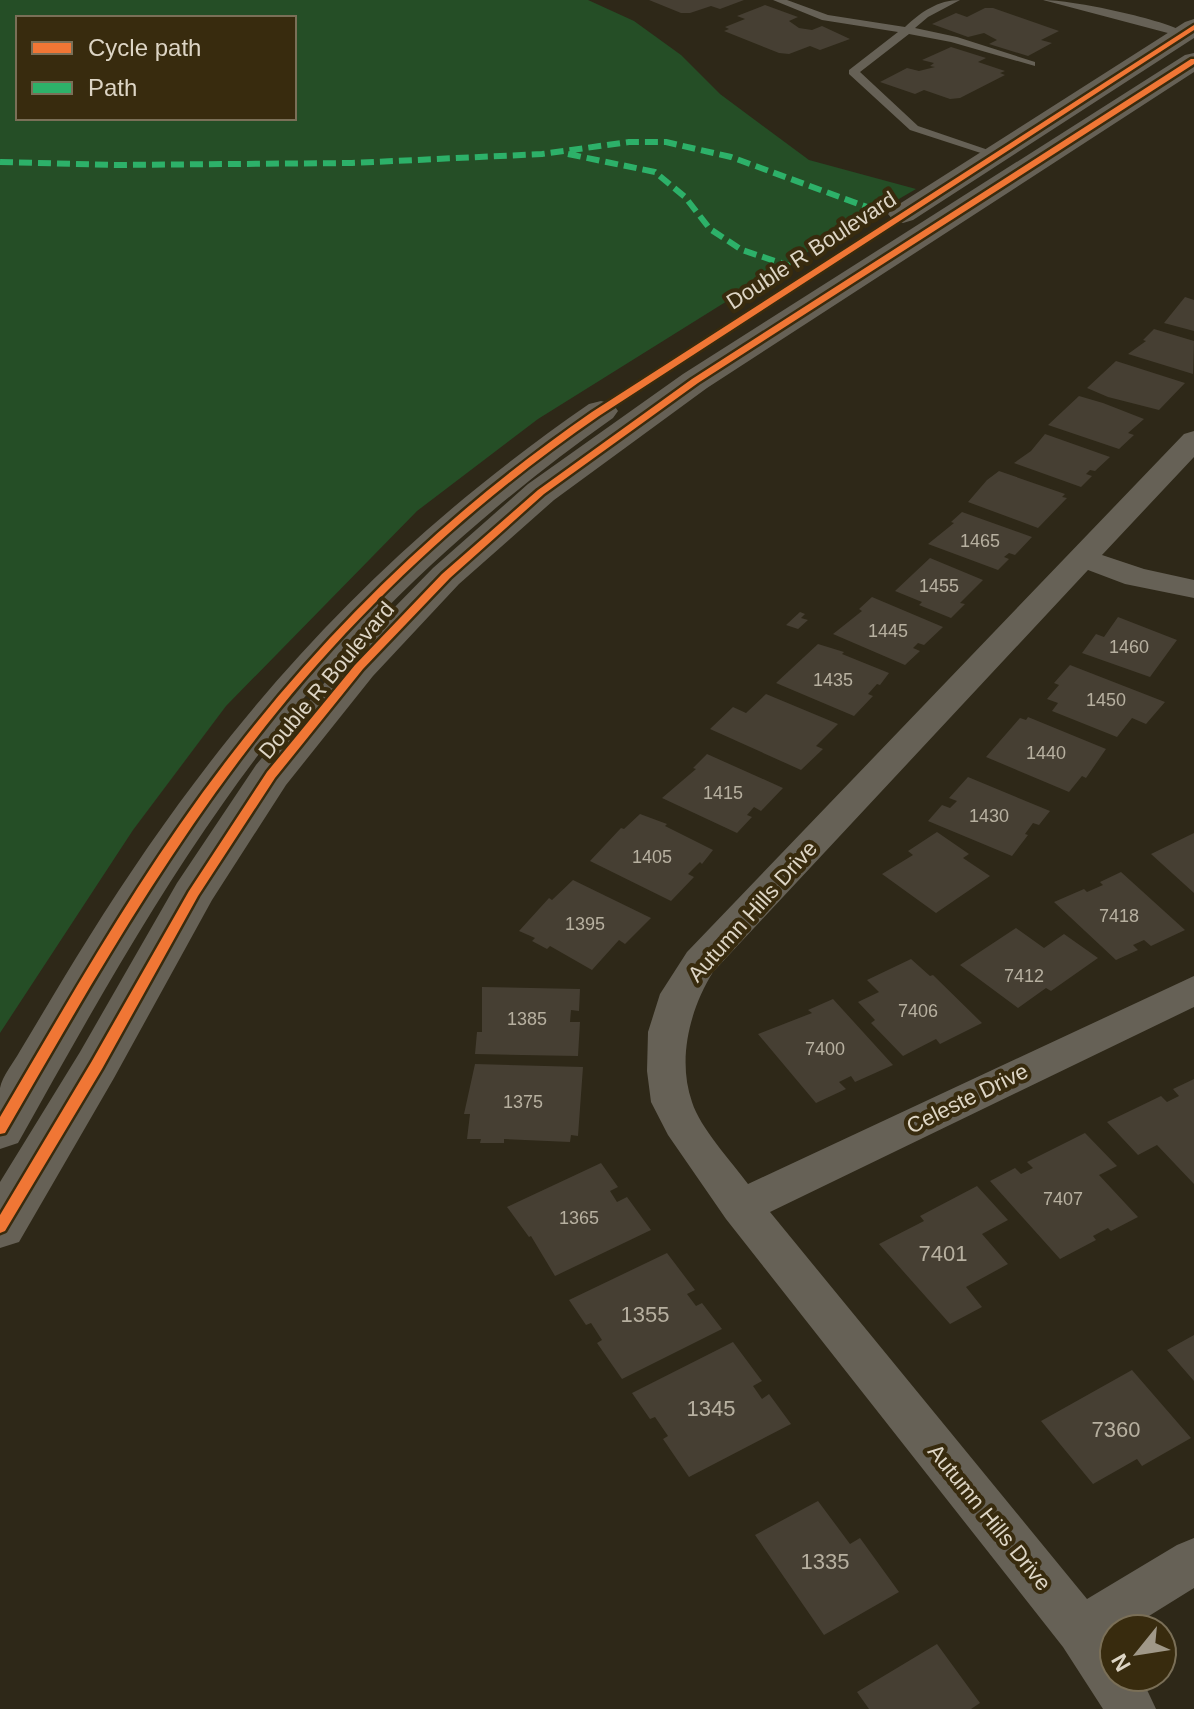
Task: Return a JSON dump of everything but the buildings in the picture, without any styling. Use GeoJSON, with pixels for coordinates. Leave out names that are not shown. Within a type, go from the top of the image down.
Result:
{"type":"FeatureCollection","features":[{"type":"Feature","properties":{"kind":"main road","name":"Double R Boulevard"},"geometry":{"type":"LineString","coordinates":[[0,1129],[165,854],[213,786],[255,730],[329,644],[401,571],[491,491],[581,424],[994,154],[1191,40]]}},
{"type":"Feature","properties":{"kind":"main road","name":"Double R Boulevard"},"geometry":{"type":"LineString","coordinates":[[0,1227],[76,1103],[193,894],[271,775],[359,667],[446,576],[551,484],[695,381],[1191,40]]}},
{"type":"Feature","properties":{"kind":"street","name":"Autumn Hills Drive"},"geometry":{"type":"LineString","coordinates":[[1130,1709],[1116,1680],[1081,1630],[741,1207],[682,1124],[671,1102],[667,1071],[668,1032],[679,994],[700,962],[1194,440]]}},
{"type":"Feature","properties":{"kind":"street"},"geometry":{"type":"LineString","coordinates":[[1082,558],[1136,577],[1194,589]]}},
{"type":"Feature","properties":{"kind":"street","name":"Celeste Drive"},"geometry":{"type":"LineString","coordinates":[[741,1207],[1194,990]]}},
{"type":"Feature","properties":{"kind":"street"},"geometry":{"type":"LineString","coordinates":[[1081,1630],[1194,1561]]}},
{"type":"Feature","properties":{"kind":"lane"},"geometry":{"type":"LineString","coordinates":[[778,0],[826,18],[953,39],[1031,64]]}},
{"type":"Feature","properties":{"kind":"lane"},"geometry":{"type":"LineString","coordinates":[[955,0],[924,15],[855,68],[855,77],[914,128],[994,154]]}},
{"type":"Feature","properties":{"kind":"lane"},"geometry":{"type":"LineString","coordinates":[[1048,0],[1120,15],[1191,40]]}},
{"type":"Feature","properties":{"kind":"green space"},"geometry":{"type":"Polygon","coordinates":[[[0,0],[588,0],[634,21],[681,55],[720,94],[809,160],[916,189],[777,270],[538,419],[417,511],[226,706],[133,830],[0,1033],[0,0]]]}},
{"type":"Feature","properties":{"kind":"marked path"},"geometry":{"type":"LineString","coordinates":[[0,162],[114,165],[352,163],[542,154],[629,142],[666,142],[731,157],[875,210]]}},
{"type":"Feature","properties":{"kind":"marked path"},"geometry":{"type":"LineString","coordinates":[[568,154],[655,172],[685,197],[710,229],[742,250],[790,266]]}},
{"type":"Feature","properties":{"kind":"cycle path"},"geometry":{"type":"LineString","coordinates":[[0,1129],[152,876],[236,755],[331,642],[431,543],[512,474],[596,414],[1194,27]]}},
{"type":"Feature","properties":{"kind":"cycle path"},"geometry":{"type":"LineString","coordinates":[[0,1227],[97,1065],[193,894],[271,775],[359,667],[446,576],[541,492],[695,381],[1194,61]]}}]}
